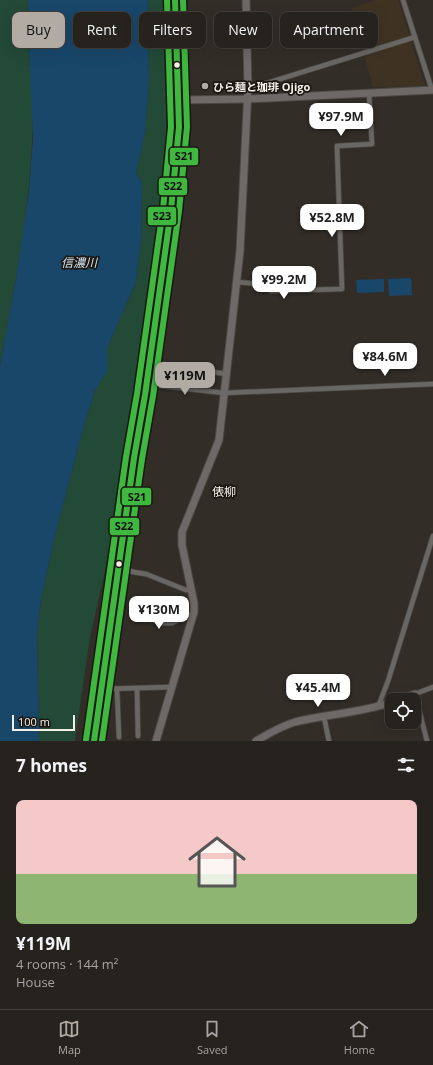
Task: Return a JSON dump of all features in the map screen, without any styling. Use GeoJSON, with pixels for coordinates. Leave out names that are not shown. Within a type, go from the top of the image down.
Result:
{"type":"FeatureCollection","features":[{"type":"Feature","properties":{"kind":"main road"},"geometry":{"type":"LineString","coordinates":[[94,741],[171,210],[178,127],[175,0]]}},
{"type":"Feature","properties":{"kind":"street"},"geometry":{"type":"LineString","coordinates":[[156,741],[173,687],[194,607],[182,545],[182,532],[217,446],[224,393],[237,282],[243,195],[248,89],[246,0]]}},
{"type":"Feature","properties":{"kind":"street"},"geometry":{"type":"LineString","coordinates":[[178,100],[247,99],[432,90],[403,0]]}},
{"type":"Feature","properties":{"kind":"street"},"geometry":{"type":"LineString","coordinates":[[248,89],[415,37]]}},
{"type":"Feature","properties":{"kind":"street"},"geometry":{"type":"LineString","coordinates":[[237,282],[258,284],[272,291],[342,289],[337,146],[372,144],[369,93]]}},
{"type":"Feature","properties":{"kind":"street"},"geometry":{"type":"LineString","coordinates":[[150,362],[226,374]]}},
{"type":"Feature","properties":{"kind":"street"},"geometry":{"type":"LineString","coordinates":[[146,384],[224,393],[433,384]]}},
{"type":"Feature","properties":{"kind":"street"},"geometry":{"type":"LineString","coordinates":[[378,707],[388,681],[433,536]]}},
{"type":"Feature","properties":{"kind":"street"},"geometry":{"type":"LineString","coordinates":[[119,566],[133,572],[146,574],[186,590],[191,589]]}},
{"type":"Feature","properties":{"kind":"street"},"geometry":{"type":"LineString","coordinates":[[138,610],[139,616],[164,623],[172,623],[193,613]]}},
{"type":"Feature","properties":{"kind":"street"},"geometry":{"type":"LineString","coordinates":[[101,689],[173,687]]}},
{"type":"Feature","properties":{"kind":"street"},"geometry":{"type":"LineString","coordinates":[[418,693],[433,687]]}},
{"type":"Feature","properties":{"kind":"street"},"geometry":{"type":"LineString","coordinates":[[137,688],[138,736]]}},
{"type":"Feature","properties":{"kind":"street"},"geometry":{"type":"LineString","coordinates":[[117,689],[119,737]]}},
{"type":"Feature","properties":{"kind":"street"},"geometry":{"type":"LineString","coordinates":[[256,741],[294,722],[385,704]]}},
{"type":"Feature","properties":{"kind":"street"},"geometry":{"type":"LineString","coordinates":[[324,717],[329,741]]}},
{"type":"Feature","properties":{"kind":"street"},"geometry":{"type":"LineString","coordinates":[[421,720],[426,741]]}},
{"type":"Feature","properties":{"kind":"shaded area"},"geometry":{"type":"Polygon","coordinates":[[[375,0],[398,0],[425,86],[373,87],[362,48],[378,48],[378,12],[352,12],[351,8],[375,0]]]}},
{"type":"Feature","properties":{"kind":"green space"},"geometry":{"type":"Polygon","coordinates":[[[0,0],[28,0],[28,12],[12,12],[12,48],[29,48],[33,117],[28,197],[0,366],[0,0]]]}},
{"type":"Feature","properties":{"kind":"green space"},"geometry":{"type":"Polygon","coordinates":[[[148,0],[172,0],[172,12],[148,12],[148,0]]]}},
{"type":"Feature","properties":{"kind":"green space"},"geometry":{"type":"Polygon","coordinates":[[[149,48],[173,48],[175,129],[172,163],[155,304],[131,456],[90,637],[75,741],[39,741],[37,635],[41,599],[55,535],[83,429],[95,390],[106,373],[107,348],[136,282],[141,237],[142,183],[136,173],[145,133],[149,81],[149,48]]]}},
{"type":"Feature","properties":{"kind":"water","name":"信濃川"},"geometry":{"type":"Polygon","coordinates":[[[28,0],[148,0],[148,12],[139,12],[139,48],[149,48],[149,81],[145,133],[136,173],[142,183],[141,237],[136,282],[107,348],[107,372],[95,390],[83,429],[55,535],[41,599],[37,635],[39,741],[0,741],[0,366],[16,279],[29,191],[33,139],[29,48],[65,48],[65,12],[28,12],[28,0]]]}},
{"type":"Feature","properties":{"kind":"water"},"geometry":{"type":"Polygon","coordinates":[[[411,278],[412,295],[389,296],[388,279],[411,278]]]}},
{"type":"Feature","properties":{"kind":"water"},"geometry":{"type":"Polygon","coordinates":[[[384,279],[384,292],[357,293],[356,280],[384,279]]]}},
{"type":"Feature","properties":{"kind":"transit line","name":"S23"},"geometry":{"type":"LineString","coordinates":[[86,740],[163,209],[171,127],[167,0]]}},
{"type":"Feature","properties":{"kind":"transit line","name":"S22"},"geometry":{"type":"LineString","coordinates":[[94,741],[171,210],[179,127],[175,0]]}},
{"type":"Feature","properties":{"kind":"transit line","name":"S21"},"geometry":{"type":"LineString","coordinates":[[102,741],[179,211],[187,127],[183,0]]}},
{"type":"Feature","properties":{"kind":"place","name":"ひら麺と珈琲 Ojigo"},"geometry":{"type":"Point","coordinates":[205,86]}},
{"type":"Feature","properties":{"kind":"district","name":"俵柳"},"geometry":{"type":"Point","coordinates":[224,491]}}]}
